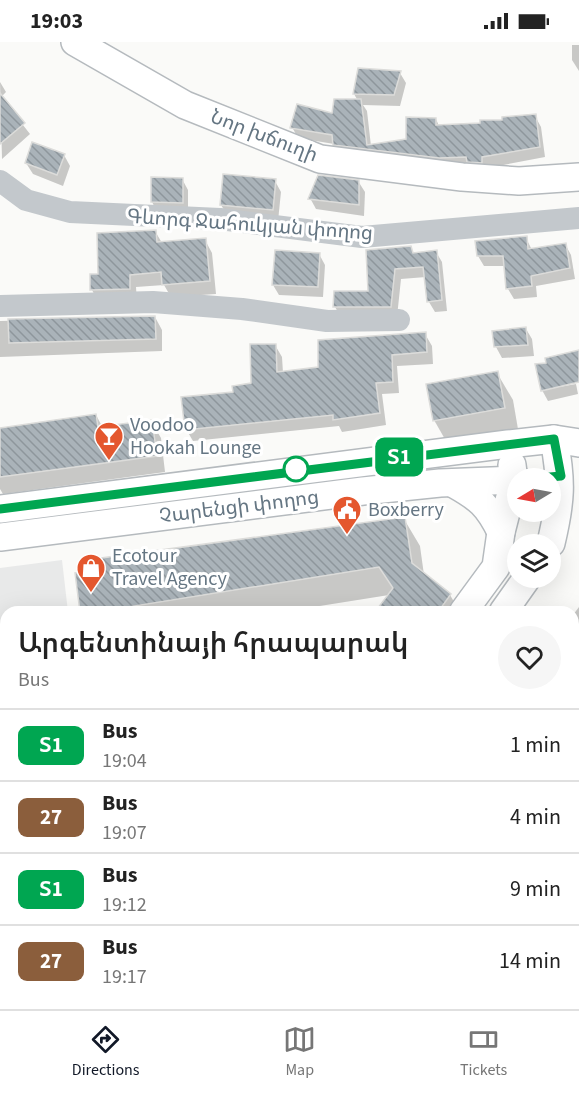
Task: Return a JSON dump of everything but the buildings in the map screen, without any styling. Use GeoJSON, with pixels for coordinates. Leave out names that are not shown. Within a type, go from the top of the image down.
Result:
{"type":"FeatureCollection","features":[{"type":"Feature","properties":{"kind":"main road","name":"Նոր խճուղի"},"geometry":{"type":"LineString","coordinates":[[75,42],[185,105],[320,159],[462,177],[519,181],[579,177]]}},
{"type":"Feature","properties":{"kind":"main road","name":"Չարենցի փողոց"},"geometry":{"type":"LineString","coordinates":[[0,509],[508,444],[566,441]]}},
{"type":"Feature","properties":{"kind":"main road"},"geometry":{"type":"LineString","coordinates":[[547,468],[566,441]]}},
{"type":"Feature","properties":{"kind":"main road"},"geometry":{"type":"LineString","coordinates":[[508,444],[518,468]]}},
{"type":"Feature","properties":{"kind":"main road","name":"Չարենցի փողոց"},"geometry":{"type":"LineString","coordinates":[[0,537],[363,491],[454,484],[507,491]]}},
{"type":"Feature","properties":{"kind":"main road"},"geometry":{"type":"LineString","coordinates":[[454,484],[479,498],[491,512],[507,504]]}},
{"type":"Feature","properties":{"kind":"main road"},"geometry":{"type":"LineString","coordinates":[[558,534],[579,504]]}},
{"type":"Feature","properties":{"kind":"main road"},"geometry":{"type":"LineString","coordinates":[[468,606],[496,567],[516,522]]}},
{"type":"Feature","properties":{"kind":"main road"},"geometry":{"type":"LineString","coordinates":[[507,606],[520,588]]}},
{"type":"Feature","properties":{"kind":"street","name":"Գևորգ Ջահուկյան փողոց"},"geometry":{"type":"LineString","coordinates":[[0,181],[26,200],[70,212],[220,219],[362,237],[579,218]]}},
{"type":"Feature","properties":{"kind":"street"},"geometry":{"type":"LineString","coordinates":[[0,306],[153,302],[242,309],[327,321],[399,320]]}},
{"type":"Feature","properties":{"kind":"shaded area"},"geometry":{"type":"Polygon","coordinates":[[[62,560],[67,606],[0,606],[0,568],[62,560]]]}},
{"type":"Feature","properties":{"kind":"bus line","name":"Տ1"},"geometry":{"type":"LineString","coordinates":[[0,509],[297,469],[554,439],[559,468]]}},
{"type":"Feature","properties":{"kind":"place","name":"Voodoo Hookah Lounge"},"geometry":{"type":"Point","coordinates":[109,462]}},
{"type":"Feature","properties":{"kind":"place","name":"Boxberry"},"geometry":{"type":"Point","coordinates":[347,536]}},
{"type":"Feature","properties":{"kind":"place","name":"Ecotour Travel Agency"},"geometry":{"type":"Point","coordinates":[91,594]}}]}
